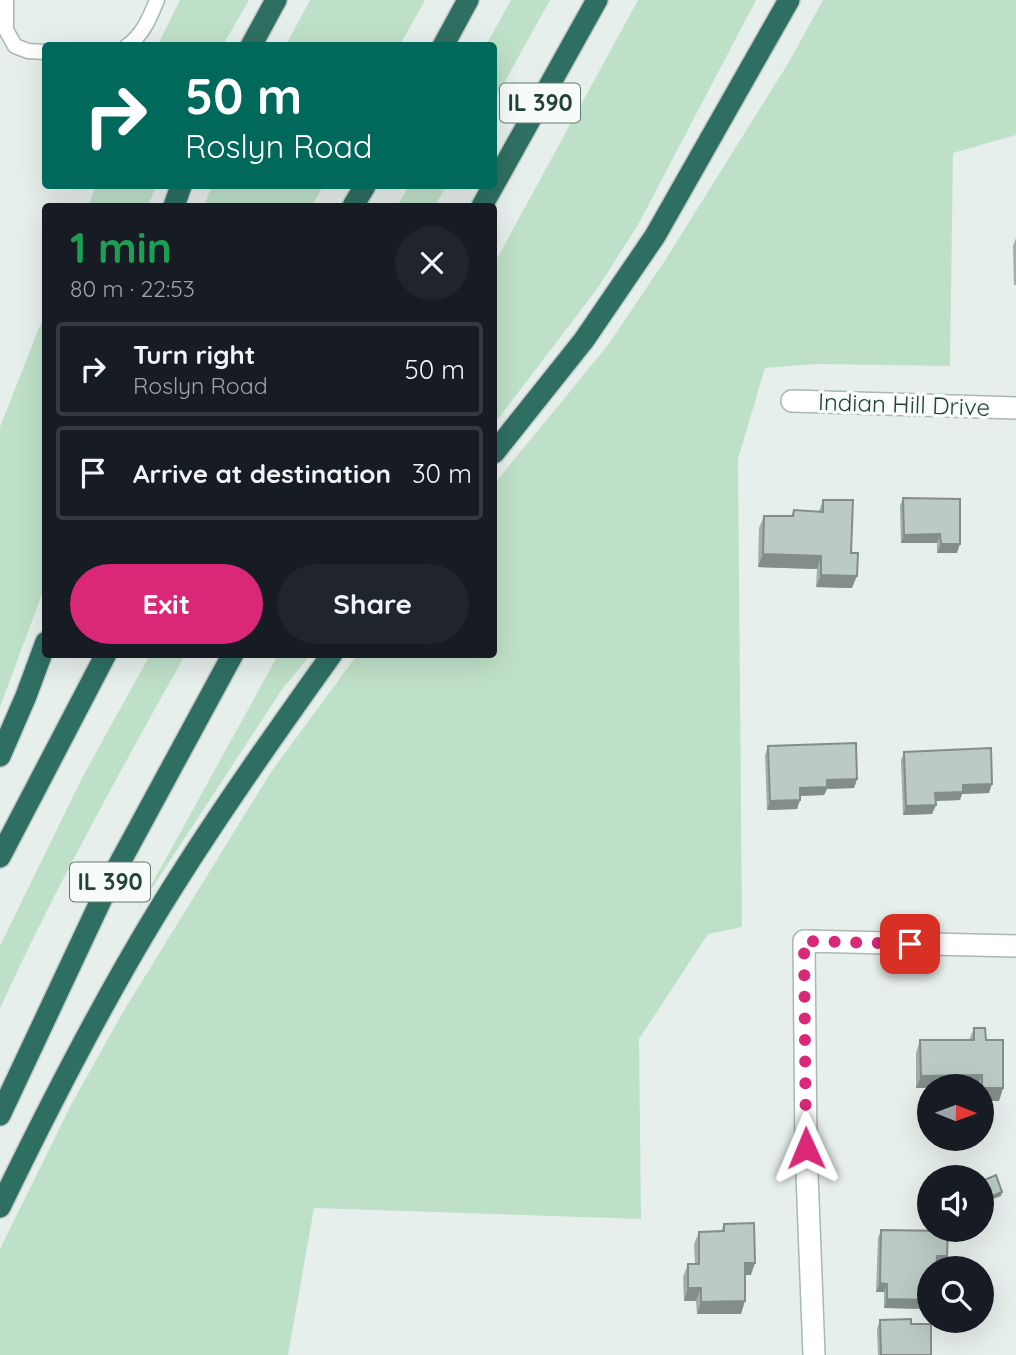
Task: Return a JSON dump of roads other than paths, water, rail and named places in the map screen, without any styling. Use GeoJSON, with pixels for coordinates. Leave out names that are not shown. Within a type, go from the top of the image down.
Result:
{"type":"FeatureCollection","features":[{"type":"Feature","properties":{"kind":"highway"},"geometry":{"type":"LineString","coordinates":[[253,42],[276,0]]}},
{"type":"Feature","properties":{"kind":"highway"},"geometry":{"type":"LineString","coordinates":[[445,42],[468,0]]}},
{"type":"Feature","properties":{"kind":"highway","name":"IL 390"},"geometry":{"type":"LineString","coordinates":[[497,179],[597,0]]}},
{"type":"Feature","properties":{"kind":"highway"},"geometry":{"type":"LineString","coordinates":[[497,449],[584,340],[655,236],[789,0]]}},
{"type":"Feature","properties":{"kind":"highway"},"geometry":{"type":"LineString","coordinates":[[0,756],[42,653]]}},
{"type":"Feature","properties":{"kind":"highway"},"geometry":{"type":"LineString","coordinates":[[0,856],[104,658]]}},
{"type":"Feature","properties":{"kind":"highway","name":"IL 390"},"geometry":{"type":"LineString","coordinates":[[0,1115],[111,879],[231,658]]}},
{"type":"Feature","properties":{"kind":"highway"},"geometry":{"type":"LineString","coordinates":[[0,1207],[92,1025],[159,910],[238,789],[329,658]]}},
{"type":"Feature","properties":{"kind":"street","name":"Indian Hill Drive"},"geometry":{"type":"LineString","coordinates":[[792,401],[1016,408]]}},
{"type":"Feature","properties":{"kind":"street"},"geometry":{"type":"LineString","coordinates":[[814,1355],[806,1148],[804,941],[1016,946]]}},
{"type":"Feature","properties":{"kind":"lane"},"geometry":{"type":"LineString","coordinates":[[6,0],[6,30],[15,46],[28,51],[42,52]]}},
{"type":"Feature","properties":{"kind":"lane"},"geometry":{"type":"LineString","coordinates":[[132,42],[147,23],[157,0]]}}]}
